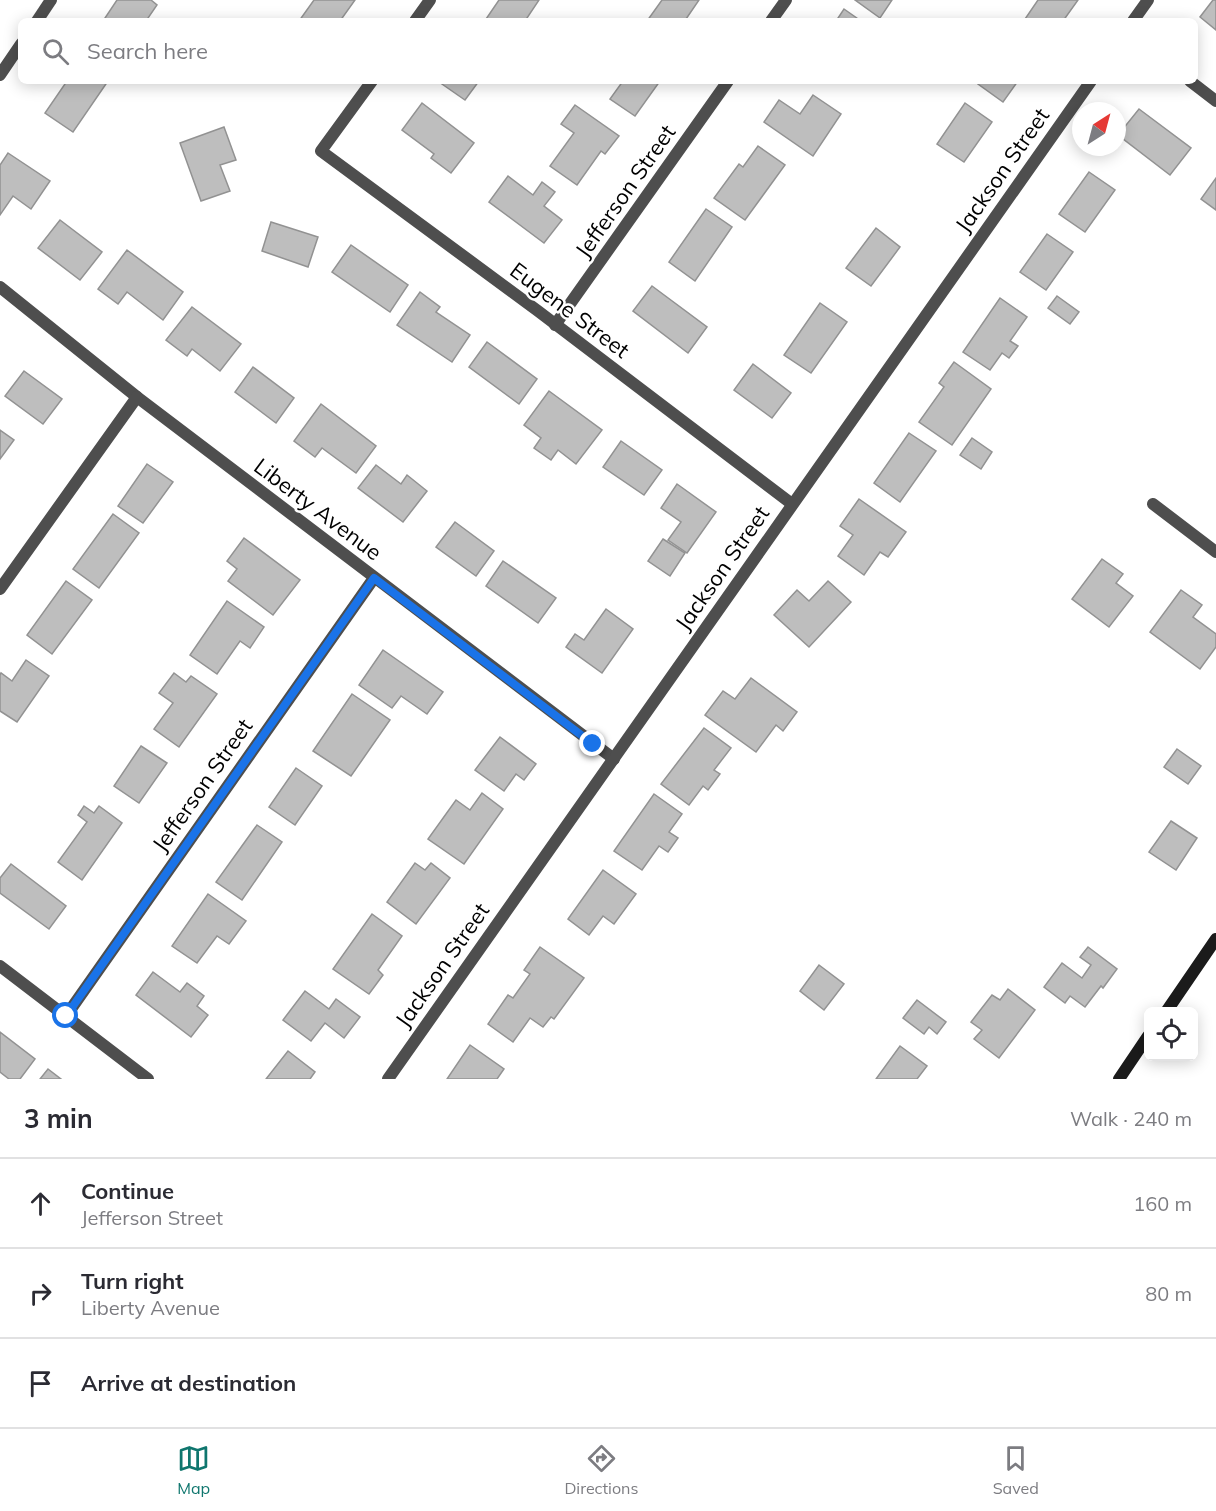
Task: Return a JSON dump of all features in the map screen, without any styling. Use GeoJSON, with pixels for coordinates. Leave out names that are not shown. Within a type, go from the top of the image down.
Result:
{"type":"FeatureCollection","features":[{"type":"Feature","properties":{"kind":"street"},"geometry":{"type":"LineString","coordinates":[[39,18],[51,0]]}},
{"type":"Feature","properties":{"kind":"street"},"geometry":{"type":"LineString","coordinates":[[417,18],[430,0]]}},
{"type":"Feature","properties":{"kind":"street"},"geometry":{"type":"LineString","coordinates":[[773,18],[786,0]]}},
{"type":"Feature","properties":{"kind":"street"},"geometry":{"type":"LineString","coordinates":[[1135,18],[1148,0]]}},
{"type":"Feature","properties":{"kind":"street"},"geometry":{"type":"LineString","coordinates":[[0,75],[18,48]]}},
{"type":"Feature","properties":{"kind":"street","name":"Eugene Street"},"geometry":{"type":"LineString","coordinates":[[370,84],[321,151],[792,504]]}},
{"type":"Feature","properties":{"kind":"street","name":"Jefferson Street"},"geometry":{"type":"LineString","coordinates":[[555,325],[726,84]]}},
{"type":"Feature","properties":{"kind":"street","name":"Jackson Street"},"geometry":{"type":"LineString","coordinates":[[388,1079],[1089,84]]}},
{"type":"Feature","properties":{"kind":"street"},"geometry":{"type":"LineString","coordinates":[[1194,84],[1216,101]]}},
{"type":"Feature","properties":{"kind":"street","name":"Liberty Avenue"},"geometry":{"type":"LineString","coordinates":[[0,287],[137,396],[614,759]]}},
{"type":"Feature","properties":{"kind":"street"},"geometry":{"type":"LineString","coordinates":[[0,589],[137,396]]}},
{"type":"Feature","properties":{"kind":"street"},"geometry":{"type":"LineString","coordinates":[[1154,504],[1216,552]]}},
{"type":"Feature","properties":{"kind":"street","name":"Jefferson Street"},"geometry":{"type":"LineString","coordinates":[[66,1016],[374,578]]}},
{"type":"Feature","properties":{"kind":"street"},"geometry":{"type":"LineString","coordinates":[[1169,1007],[1216,939]]}},
{"type":"Feature","properties":{"kind":"street"},"geometry":{"type":"LineString","coordinates":[[0,966],[148,1079]]}},
{"type":"Feature","properties":{"kind":"street"},"geometry":{"type":"LineString","coordinates":[[1119,1079],[1144,1043]]}},
{"type":"Feature","properties":{"kind":"building"},"geometry":{"type":"Polygon","coordinates":[[[117,0],[151,0],[157,5],[148,18],[105,18],[117,0]]]}},
{"type":"Feature","properties":{"kind":"building"},"geometry":{"type":"Polygon","coordinates":[[[314,0],[355,0],[342,18],[301,18],[314,0]]]}},
{"type":"Feature","properties":{"kind":"building"},"geometry":{"type":"Polygon","coordinates":[[[499,0],[539,0],[527,18],[487,18],[499,0]]]}},
{"type":"Feature","properties":{"kind":"building"},"geometry":{"type":"Polygon","coordinates":[[[662,0],[699,0],[687,18],[649,18],[662,0]]]}},
{"type":"Feature","properties":{"kind":"building"},"geometry":{"type":"Polygon","coordinates":[[[855,0],[892,0],[880,18],[855,0]]]}},
{"type":"Feature","properties":{"kind":"building"},"geometry":{"type":"Polygon","coordinates":[[[1038,0],[1078,0],[1065,18],[1026,18],[1038,0]]]}},
{"type":"Feature","properties":{"kind":"building"},"geometry":{"type":"Polygon","coordinates":[[[1213,0],[1216,0],[1216,30],[1200,17],[1213,0]]]}},
{"type":"Feature","properties":{"kind":"building"},"geometry":{"type":"Polygon","coordinates":[[[844,9],[857,18],[838,18],[844,9]]]}},
{"type":"Feature","properties":{"kind":"building"},"geometry":{"type":"Polygon","coordinates":[[[65,84],[106,84],[73,132],[45,113],[65,84]]]}},
{"type":"Feature","properties":{"kind":"building"},"geometry":{"type":"Polygon","coordinates":[[[442,84],[477,84],[465,100],[442,84]]]}},
{"type":"Feature","properties":{"kind":"building"},"geometry":{"type":"Polygon","coordinates":[[[621,84],[658,84],[635,116],[610,99],[621,84]]]}},
{"type":"Feature","properties":{"kind":"building"},"geometry":{"type":"Polygon","coordinates":[[[978,84],[1016,84],[1003,102],[978,84]]]}},
{"type":"Feature","properties":{"kind":"building"},"geometry":{"type":"Polygon","coordinates":[[[813,95],[841,114],[813,156],[764,122],[779,100],[800,114],[813,95]]]}},
{"type":"Feature","properties":{"kind":"building"},"geometry":{"type":"Polygon","coordinates":[[[422,103],[474,143],[451,173],[431,158],[434,154],[402,130],[422,103]]]}},
{"type":"Feature","properties":{"kind":"building"},"geometry":{"type":"Polygon","coordinates":[[[965,103],[992,122],[964,162],[937,144],[965,103]]]}},
{"type":"Feature","properties":{"kind":"building"},"geometry":{"type":"Polygon","coordinates":[[[575,105],[619,136],[605,154],[601,151],[577,185],[550,166],[574,133],[561,124],[575,105]]]}},
{"type":"Feature","properties":{"kind":"building"},"geometry":{"type":"Polygon","coordinates":[[[1139,109],[1191,148],[1170,175],[1126,141],[1126,125],[1139,109]]]}},
{"type":"Feature","properties":{"kind":"building"},"geometry":{"type":"Polygon","coordinates":[[[224,127],[236,160],[220,165],[230,191],[201,201],[180,143],[224,127]]]}},
{"type":"Feature","properties":{"kind":"building"},"geometry":{"type":"Polygon","coordinates":[[[758,146],[785,165],[745,220],[714,198],[739,164],[743,167],[758,146]]]}},
{"type":"Feature","properties":{"kind":"building"},"geometry":{"type":"Polygon","coordinates":[[[8,153],[50,181],[31,209],[13,196],[0,215],[0,165],[8,153]]]}},
{"type":"Feature","properties":{"kind":"building"},"geometry":{"type":"Polygon","coordinates":[[[1089,172],[1115,190],[1085,232],[1059,214],[1089,172]]]}},
{"type":"Feature","properties":{"kind":"building"},"geometry":{"type":"Polygon","coordinates":[[[508,176],[533,195],[542,182],[555,192],[544,206],[562,220],[544,243],[489,202],[508,176]]]}},
{"type":"Feature","properties":{"kind":"building"},"geometry":{"type":"Polygon","coordinates":[[[1216,178],[1216,210],[1201,199],[1216,178]]]}},
{"type":"Feature","properties":{"kind":"building"},"geometry":{"type":"Polygon","coordinates":[[[706,209],[732,227],[695,281],[669,262],[706,209]]]}},
{"type":"Feature","properties":{"kind":"building"},"geometry":{"type":"Polygon","coordinates":[[[60,220],[102,252],[80,280],[38,248],[60,220]]]}},
{"type":"Feature","properties":{"kind":"building"},"geometry":{"type":"Polygon","coordinates":[[[271,222],[318,237],[308,267],[262,251],[271,222]]]}},
{"type":"Feature","properties":{"kind":"building"},"geometry":{"type":"Polygon","coordinates":[[[876,228],[900,247],[871,286],[846,268],[876,228]]]}},
{"type":"Feature","properties":{"kind":"building"},"geometry":{"type":"Polygon","coordinates":[[[1047,234],[1073,252],[1046,290],[1020,272],[1047,234]]]}},
{"type":"Feature","properties":{"kind":"building"},"geometry":{"type":"Polygon","coordinates":[[[351,245],[408,285],[390,312],[332,272],[351,245]]]}},
{"type":"Feature","properties":{"kind":"building"},"geometry":{"type":"Polygon","coordinates":[[[127,250],[183,292],[163,320],[127,292],[118,304],[98,289],[127,250]]]}},
{"type":"Feature","properties":{"kind":"building"},"geometry":{"type":"Polygon","coordinates":[[[652,286],[707,327],[688,353],[633,311],[652,286]]]}},
{"type":"Feature","properties":{"kind":"building"},"geometry":{"type":"Polygon","coordinates":[[[420,292],[440,307],[436,312],[470,335],[452,362],[397,325],[420,292]]]}},
{"type":"Feature","properties":{"kind":"building"},"geometry":{"type":"Polygon","coordinates":[[[1057,296],[1079,312],[1070,324],[1048,308],[1057,296]]]}},
{"type":"Feature","properties":{"kind":"building"},"geometry":{"type":"Polygon","coordinates":[[[1000,298],[1027,317],[1010,341],[1018,346],[1009,358],[1002,353],[990,370],[963,352],[1000,298]]]}},
{"type":"Feature","properties":{"kind":"building"},"geometry":{"type":"Polygon","coordinates":[[[820,303],[847,322],[811,373],[784,355],[820,303]]]}},
{"type":"Feature","properties":{"kind":"building"},"geometry":{"type":"Polygon","coordinates":[[[192,307],[241,344],[220,371],[192,349],[187,356],[166,340],[192,307]]]}},
{"type":"Feature","properties":{"kind":"building"},"geometry":{"type":"Polygon","coordinates":[[[487,342],[537,379],[519,404],[469,367],[487,342]]]}},
{"type":"Feature","properties":{"kind":"building"},"geometry":{"type":"Polygon","coordinates":[[[954,362],[991,389],[952,445],[919,422],[944,387],[939,383],[954,362]]]}},
{"type":"Feature","properties":{"kind":"building"},"geometry":{"type":"Polygon","coordinates":[[[753,364],[791,393],[772,418],[734,390],[753,364]]]}},
{"type":"Feature","properties":{"kind":"building"},"geometry":{"type":"Polygon","coordinates":[[[253,367],[294,398],[276,423],[235,392],[253,367]]]}},
{"type":"Feature","properties":{"kind":"building"},"geometry":{"type":"Polygon","coordinates":[[[24,371],[62,399],[43,424],[5,396],[24,371]]]}},
{"type":"Feature","properties":{"kind":"building"},"geometry":{"type":"Polygon","coordinates":[[[549,391],[602,430],[576,464],[558,450],[551,460],[534,448],[541,438],[524,425],[549,391]]]}},
{"type":"Feature","properties":{"kind":"building"},"geometry":{"type":"Polygon","coordinates":[[[321,404],[376,446],[356,473],[322,448],[315,457],[294,441],[321,404]]]}},
{"type":"Feature","properties":{"kind":"building"},"geometry":{"type":"Polygon","coordinates":[[[0,430],[14,440],[0,459],[0,430]]]}},
{"type":"Feature","properties":{"kind":"building"},"geometry":{"type":"Polygon","coordinates":[[[909,433],[936,451],[900,502],[874,483],[909,433]]]}},
{"type":"Feature","properties":{"kind":"building"},"geometry":{"type":"Polygon","coordinates":[[[972,438],[992,452],[981,469],[960,455],[972,438]]]}},
{"type":"Feature","properties":{"kind":"building"},"geometry":{"type":"Polygon","coordinates":[[[621,441],[662,470],[644,495],[603,467],[621,441]]]}},
{"type":"Feature","properties":{"kind":"building"},"geometry":{"type":"Polygon","coordinates":[[[147,464],[173,482],[143,523],[118,506],[147,464]]]}},
{"type":"Feature","properties":{"kind":"building"},"geometry":{"type":"Polygon","coordinates":[[[376,465],[401,484],[407,475],[427,491],[403,522],[358,488],[376,465]]]}},
{"type":"Feature","properties":{"kind":"building"},"geometry":{"type":"Polygon","coordinates":[[[677,484],[716,512],[687,553],[668,540],[681,522],[661,508],[677,484]]]}},
{"type":"Feature","properties":{"kind":"building"},"geometry":{"type":"Polygon","coordinates":[[[859,499],[906,532],[888,557],[880,552],[864,575],[838,556],[853,535],[840,526],[859,499]]]}},
{"type":"Feature","properties":{"kind":"building"},"geometry":{"type":"Polygon","coordinates":[[[113,514],[139,533],[99,588],[73,569],[113,514]]]}},
{"type":"Feature","properties":{"kind":"building"},"geometry":{"type":"Polygon","coordinates":[[[455,522],[494,551],[476,576],[436,547],[455,522]]]}},
{"type":"Feature","properties":{"kind":"building"},"geometry":{"type":"Polygon","coordinates":[[[244,538],[300,580],[273,615],[228,581],[237,569],[227,561],[244,538]]]}},
{"type":"Feature","properties":{"kind":"building"},"geometry":{"type":"Polygon","coordinates":[[[663,539],[685,553],[670,576],[648,561],[663,539]]]}},
{"type":"Feature","properties":{"kind":"building"},"geometry":{"type":"Polygon","coordinates":[[[1102,559],[1123,574],[1116,583],[1133,596],[1109,627],[1072,599],[1102,559]]]}},
{"type":"Feature","properties":{"kind":"building"},"geometry":{"type":"Polygon","coordinates":[[[503,561],[556,598],[538,623],[486,586],[503,561]]]}},
{"type":"Feature","properties":{"kind":"building"},"geometry":{"type":"Polygon","coordinates":[[[66,581],[92,600],[52,654],[27,635],[66,581]]]}},
{"type":"Feature","properties":{"kind":"building"},"geometry":{"type":"Polygon","coordinates":[[[828,581],[851,602],[809,647],[774,615],[797,590],[809,601],[828,581]]]}},
{"type":"Feature","properties":{"kind":"building"},"geometry":{"type":"Polygon","coordinates":[[[1181,590],[1202,605],[1193,617],[1216,634],[1216,647],[1200,669],[1150,632],[1181,590]]]}},
{"type":"Feature","properties":{"kind":"building"},"geometry":{"type":"Polygon","coordinates":[[[227,601],[264,627],[250,648],[240,641],[217,674],[190,655],[227,601]]]}},
{"type":"Feature","properties":{"kind":"building"},"geometry":{"type":"Polygon","coordinates":[[[606,609],[633,629],[602,673],[566,647],[575,634],[584,640],[606,609]]]}},
{"type":"Feature","properties":{"kind":"building"},"geometry":{"type":"Polygon","coordinates":[[[383,650],[443,692],[427,714],[401,696],[392,708],[359,685],[383,650]]]}},
{"type":"Feature","properties":{"kind":"building"},"geometry":{"type":"Polygon","coordinates":[[[26,660],[49,676],[17,722],[0,711],[0,675],[1,673],[12,681],[26,660]]]}},
{"type":"Feature","properties":{"kind":"building"},"geometry":{"type":"Polygon","coordinates":[[[174,673],[186,682],[191,676],[217,694],[179,747],[154,729],[173,703],[159,693],[174,673]]]}},
{"type":"Feature","properties":{"kind":"building"},"geometry":{"type":"Polygon","coordinates":[[[751,678],[797,712],[783,731],[776,725],[756,752],[705,715],[723,691],[735,699],[751,678]]]}},
{"type":"Feature","properties":{"kind":"building"},"geometry":{"type":"Polygon","coordinates":[[[352,694],[390,720],[351,776],[313,751],[352,694]]]}},
{"type":"Feature","properties":{"kind":"building"},"geometry":{"type":"Polygon","coordinates":[[[704,728],[731,748],[714,770],[720,774],[708,790],[703,786],[689,805],[661,784],[704,728]]]}},
{"type":"Feature","properties":{"kind":"building"},"geometry":{"type":"Polygon","coordinates":[[[500,737],[536,764],[524,780],[516,774],[504,791],[475,770],[500,737]]]}},
{"type":"Feature","properties":{"kind":"building"},"geometry":{"type":"Polygon","coordinates":[[[141,746],[167,763],[139,803],[114,786],[141,746]]]}},
{"type":"Feature","properties":{"kind":"building"},"geometry":{"type":"Polygon","coordinates":[[[1177,749],[1201,766],[1188,784],[1164,767],[1177,749]]]}},
{"type":"Feature","properties":{"kind":"building"},"geometry":{"type":"Polygon","coordinates":[[[296,768],[322,786],[295,825],[269,807],[296,768]]]}},
{"type":"Feature","properties":{"kind":"building"},"geometry":{"type":"Polygon","coordinates":[[[482,793],[503,809],[464,864],[428,839],[456,800],[470,810],[482,793]]]}},
{"type":"Feature","properties":{"kind":"building"},"geometry":{"type":"Polygon","coordinates":[[[654,794],[682,814],[669,832],[678,838],[668,852],[659,846],[642,870],[614,851],[654,794]]]}},
{"type":"Feature","properties":{"kind":"building"},"geometry":{"type":"Polygon","coordinates":[[[84,806],[94,813],[99,806],[122,823],[82,880],[58,862],[87,822],[78,815],[84,806]]]}},
{"type":"Feature","properties":{"kind":"building"},"geometry":{"type":"Polygon","coordinates":[[[1171,821],[1197,838],[1176,870],[1149,852],[1171,821]]]}},
{"type":"Feature","properties":{"kind":"building"},"geometry":{"type":"Polygon","coordinates":[[[257,825],[282,842],[242,900],[216,882],[257,825]]]}},
{"type":"Feature","properties":{"kind":"building"},"geometry":{"type":"Polygon","coordinates":[[[415,863],[425,870],[431,863],[450,878],[416,924],[387,902],[415,863]]]}},
{"type":"Feature","properties":{"kind":"building"},"geometry":{"type":"Polygon","coordinates":[[[11,864],[66,906],[49,929],[0,893],[0,878],[11,864]]]}},
{"type":"Feature","properties":{"kind":"building"},"geometry":{"type":"Polygon","coordinates":[[[603,870],[636,894],[614,924],[603,916],[589,935],[568,919],[603,870]]]}},
{"type":"Feature","properties":{"kind":"building"},"geometry":{"type":"Polygon","coordinates":[[[208,894],[246,921],[229,944],[217,936],[197,963],[172,946],[208,894]]]}},
{"type":"Feature","properties":{"kind":"building"},"geometry":{"type":"Polygon","coordinates":[[[372,914],[402,936],[378,970],[383,975],[369,994],[333,969],[372,914]]]}},
{"type":"Feature","properties":{"kind":"building"},"geometry":{"type":"Polygon","coordinates":[[[540,947],[584,978],[554,1019],[551,1017],[543,1027],[530,1018],[513,1042],[488,1024],[508,995],[513,998],[530,974],[524,970],[540,947]]]}},
{"type":"Feature","properties":{"kind":"building"},"geometry":{"type":"Polygon","coordinates":[[[1088,947],[1117,969],[1085,1007],[1070,996],[1065,1003],[1044,987],[1062,963],[1082,978],[1091,965],[1080,957],[1088,947]]]}},
{"type":"Feature","properties":{"kind":"building"},"geometry":{"type":"Polygon","coordinates":[[[819,965],[844,984],[824,1010],[800,991],[819,965]]]}},
{"type":"Feature","properties":{"kind":"building"},"geometry":{"type":"Polygon","coordinates":[[[153,972],[180,992],[187,983],[204,996],[197,1006],[208,1015],[191,1037],[136,995],[153,972]]]}},
{"type":"Feature","properties":{"kind":"building"},"geometry":{"type":"Polygon","coordinates":[[[1008,989],[1035,1010],[999,1058],[974,1039],[982,1030],[971,1022],[992,995],[1000,1000],[1008,989]]]}},
{"type":"Feature","properties":{"kind":"building"},"geometry":{"type":"Polygon","coordinates":[[[305,991],[329,1009],[336,999],[360,1017],[344,1038],[325,1023],[311,1041],[283,1020],[305,991]]]}},
{"type":"Feature","properties":{"kind":"building"},"geometry":{"type":"Polygon","coordinates":[[[917,1000],[946,1022],[937,1034],[929,1027],[924,1034],[903,1018],[917,1000]]]}},
{"type":"Feature","properties":{"kind":"building"},"geometry":{"type":"Polygon","coordinates":[[[0,1032],[35,1059],[20,1079],[9,1079],[0,1072],[0,1032]]]}},
{"type":"Feature","properties":{"kind":"building"},"geometry":{"type":"Polygon","coordinates":[[[470,1045],[504,1069],[497,1079],[447,1079],[470,1045]]]}},
{"type":"Feature","properties":{"kind":"building"},"geometry":{"type":"Polygon","coordinates":[[[900,1046],[927,1066],[917,1079],[876,1079],[900,1046]]]}},
{"type":"Feature","properties":{"kind":"building"},"geometry":{"type":"Polygon","coordinates":[[[288,1051],[315,1072],[310,1079],[266,1079],[288,1051]]]}},
{"type":"Feature","properties":{"kind":"building"},"geometry":{"type":"Polygon","coordinates":[[[48,1069],[61,1079],[40,1079],[48,1069]]]}},
{"type":"Feature","properties":{"kind":"route"},"geometry":{"type":"LineString","coordinates":[[66,1016],[374,578],[593,744]]}}]}
